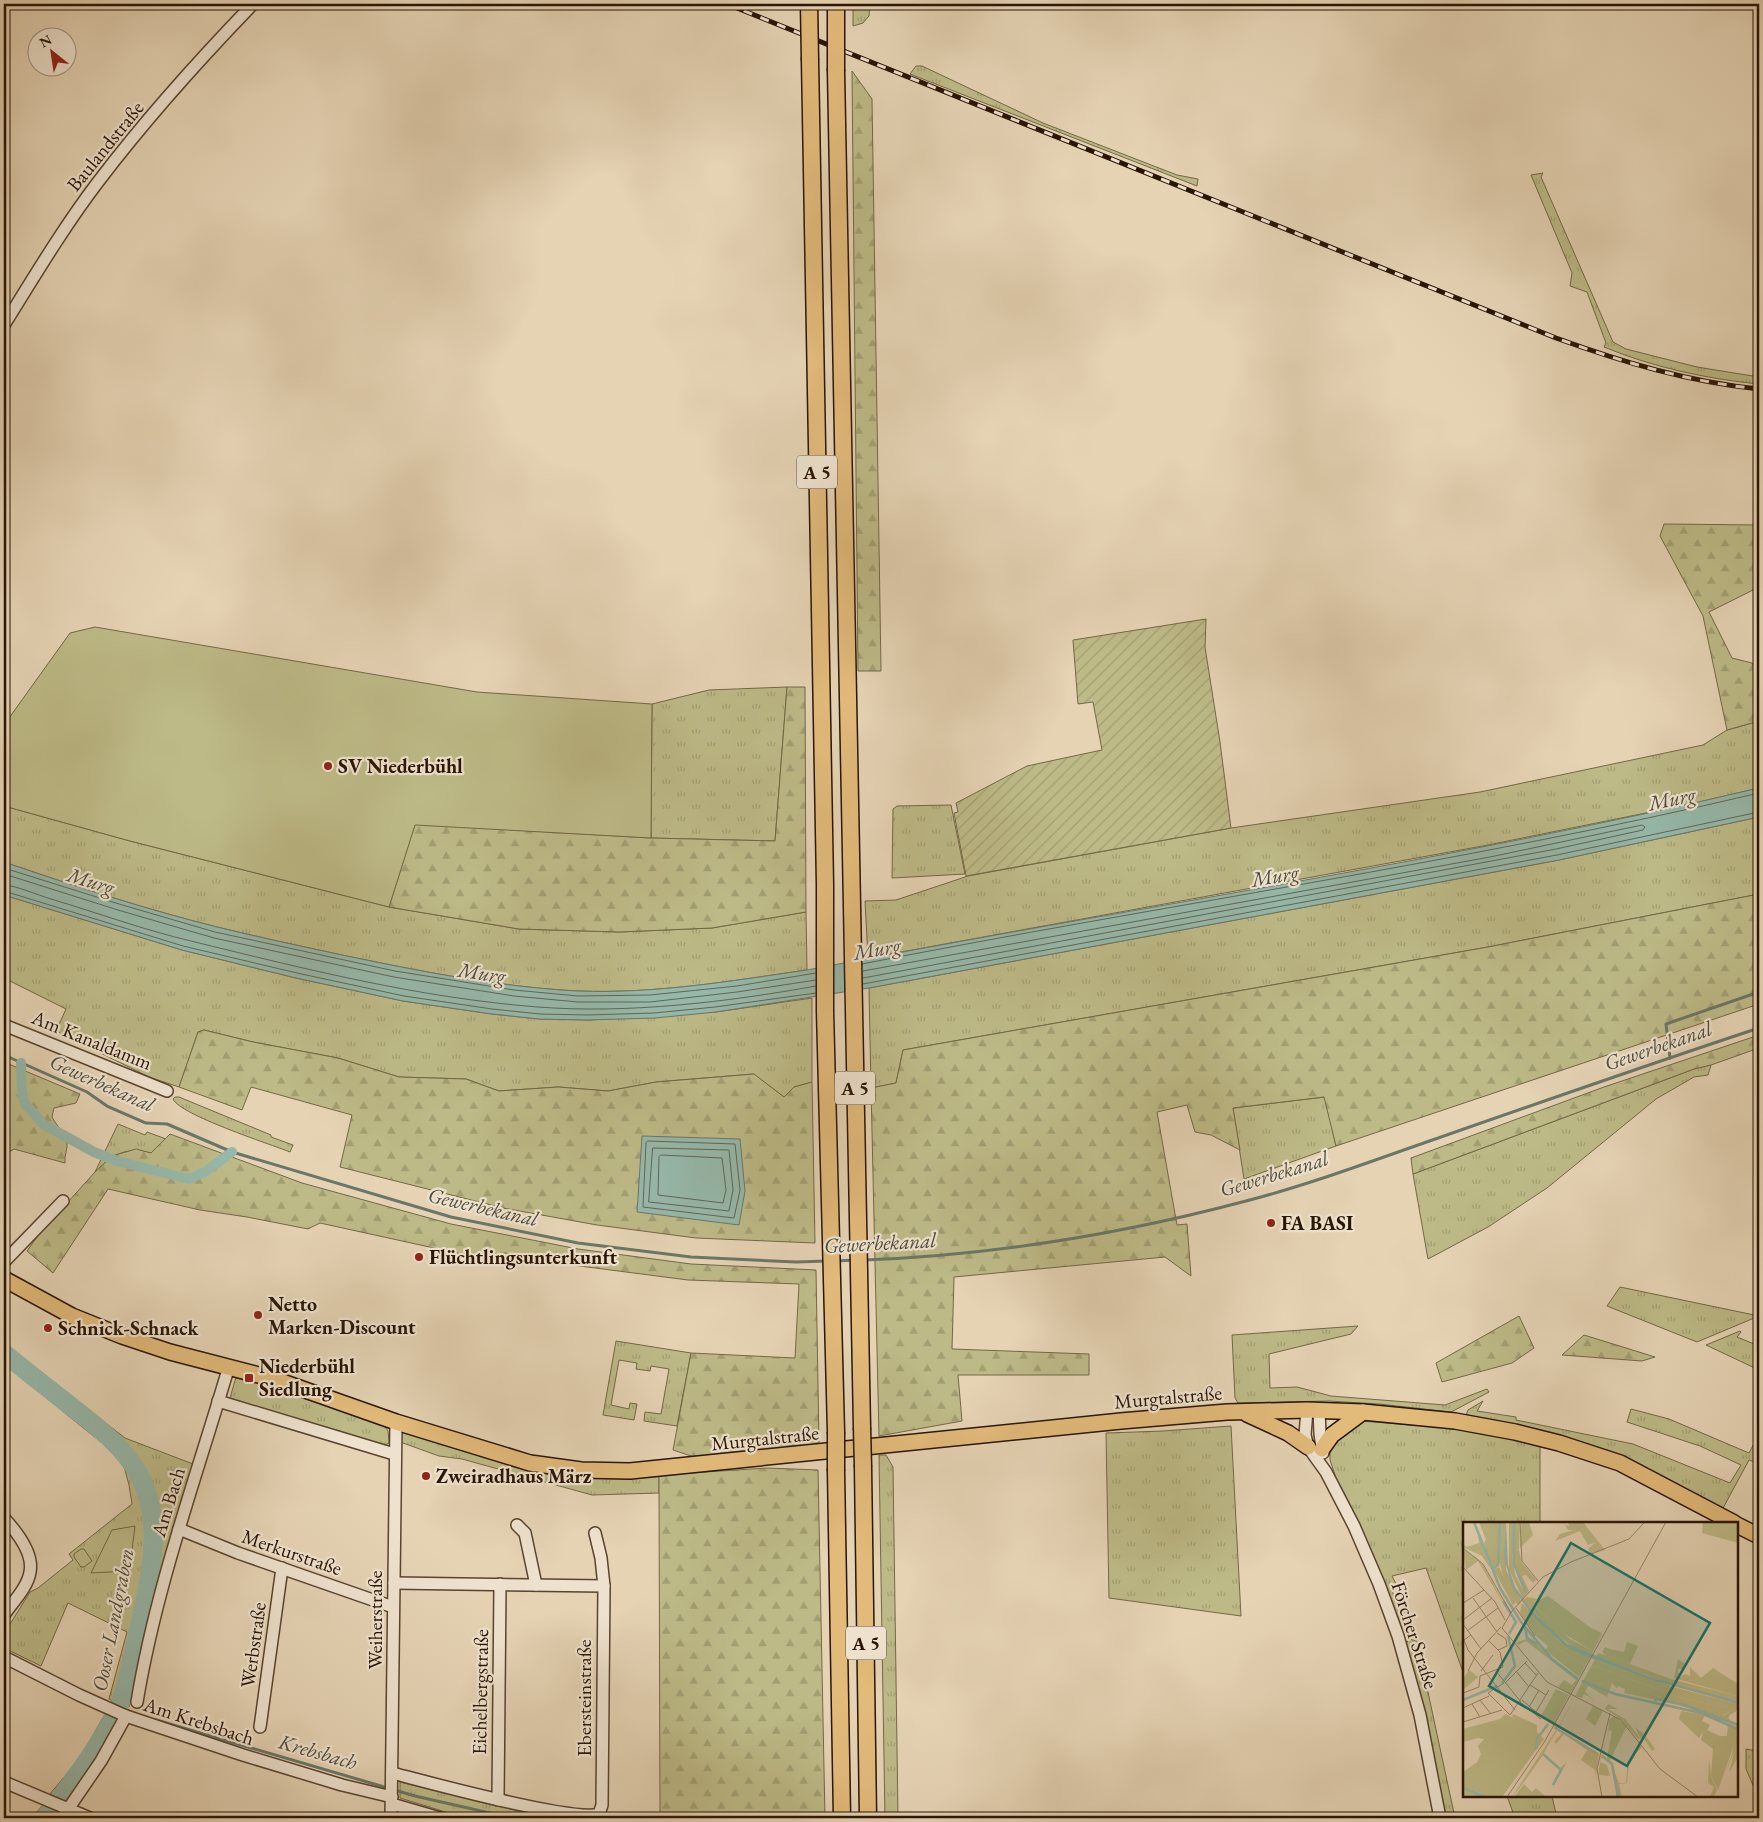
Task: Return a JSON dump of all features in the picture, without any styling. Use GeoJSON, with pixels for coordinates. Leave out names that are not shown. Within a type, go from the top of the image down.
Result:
{"type":"FeatureCollection","features":[{"type":"Feature","properties":{"kind":"highway","name":"A 5"},"geometry":{"type":"LineString","coordinates":[[809,4],[825,885],[825,1011],[836,1432],[842,1818]]}},
{"type":"Feature","properties":{"kind":"highway","name":"A 5"},"geometry":{"type":"LineString","coordinates":[[836,4],[868,1818]]}},
{"type":"Feature","properties":{"kind":"main road","name":"Murgtalstraße"},"geometry":{"type":"LineString","coordinates":[[4,1279],[63,1311],[102,1329],[153,1347],[274,1379],[396,1422],[530,1463],[580,1470],[630,1472],[1121,1421],[1241,1412],[1313,1410],[1363,1412],[1454,1421],[1515,1432],[1559,1443],[1620,1463],[1732,1522]]}},
{"type":"Feature","properties":{"kind":"main road"},"geometry":{"type":"LineString","coordinates":[[1241,1412],[1288,1433],[1315,1448],[1363,1412]]}},
{"type":"Feature","properties":{"kind":"main road","name":"Murgtalstraße"},"geometry":{"type":"LineString","coordinates":[[1738,1525],[1759,1536]]}},
{"type":"Feature","properties":{"kind":"street","name":"Baulandstraße"},"geometry":{"type":"LineString","coordinates":[[4,326],[66,226],[99,181],[179,84],[253,4]]}},
{"type":"Feature","properties":{"kind":"street","name":"Am Kanaldamm"},"geometry":{"type":"LineString","coordinates":[[4,1025],[167,1091]]}},
{"type":"Feature","properties":{"kind":"street"},"geometry":{"type":"LineString","coordinates":[[4,1262],[63,1201]]}},
{"type":"Feature","properties":{"kind":"street"},"geometry":{"type":"LineString","coordinates":[[229,1366],[218,1401],[394,1454]]}},
{"type":"Feature","properties":{"kind":"street","name":"Am Bach"},"geometry":{"type":"LineString","coordinates":[[137,1702],[156,1608],[218,1401]]}},
{"type":"Feature","properties":{"kind":"street"},"geometry":{"type":"LineString","coordinates":[[1313,1410],[1305,1435],[1315,1448]]}},
{"type":"Feature","properties":{"kind":"street","name":"Weiherstraße"},"geometry":{"type":"LineString","coordinates":[[391,1818],[394,1454],[396,1422]]}},
{"type":"Feature","properties":{"kind":"street","name":"Förcher Straße"},"geometry":{"type":"LineString","coordinates":[[1315,1448],[1354,1526],[1379,1584],[1398,1636],[1420,1715],[1440,1818]]}},
{"type":"Feature","properties":{"kind":"street"},"geometry":{"type":"LineString","coordinates":[[4,1518],[17,1533],[26,1551],[30,1560],[30,1572],[27,1582],[4,1615]]}},
{"type":"Feature","properties":{"kind":"street"},"geometry":{"type":"LineString","coordinates":[[517,1525],[525,1533],[536,1585]]}},
{"type":"Feature","properties":{"kind":"street","name":"Merkurstraße"},"geometry":{"type":"LineString","coordinates":[[179,1529],[393,1607]]}},
{"type":"Feature","properties":{"kind":"street","name":"Ebersteinstraße"},"geometry":{"type":"LineString","coordinates":[[498,1800],[541,1811],[564,1814],[594,1816],[599,1814],[601,1810],[604,1586],[601,1558],[595,1533]]}},
{"type":"Feature","properties":{"kind":"street","name":"Werbstraße"},"geometry":{"type":"LineString","coordinates":[[260,1727],[282,1568]]}},
{"type":"Feature","properties":{"kind":"street"},"geometry":{"type":"LineString","coordinates":[[394,1583],[604,1586]]}},
{"type":"Feature","properties":{"kind":"street","name":"Eichelbergstraße"},"geometry":{"type":"LineString","coordinates":[[498,1800],[500,1584]]}},
{"type":"Feature","properties":{"kind":"street","name":"Am Krebsbach"},"geometry":{"type":"LineString","coordinates":[[4,1657],[123,1715],[342,1785],[392,1795],[440,1818]]}},
{"type":"Feature","properties":{"kind":"street"},"geometry":{"type":"LineString","coordinates":[[65,1812],[101,1761],[123,1715]]}},
{"type":"Feature","properties":{"kind":"street"},"geometry":{"type":"LineString","coordinates":[[392,1773],[498,1800]]}},
{"type":"Feature","properties":{"kind":"street"},"geometry":{"type":"LineString","coordinates":[[4,1782],[45,1799],[65,1812],[90,1818]]}},
{"type":"Feature","properties":{"kind":"green space"},"geometry":{"type":"Polygon","coordinates":[[[853,4],[870,4],[869,16],[863,23],[853,26],[853,4]]]}},
{"type":"Feature","properties":{"kind":"green space"},"geometry":{"type":"Polygon","coordinates":[[[916,66],[922,66],[1043,123],[1177,175],[1198,179],[1197,186],[910,74],[916,66]]]}},
{"type":"Feature","properties":{"kind":"green space"},"geometry":{"type":"Polygon","coordinates":[[[852,71],[872,99],[881,671],[858,671],[852,71]]]}},
{"type":"Feature","properties":{"kind":"green space"},"geometry":{"type":"Polygon","coordinates":[[[1543,173],[1541,177],[1613,342],[1626,349],[1697,367],[1759,377],[1759,384],[1680,371],[1641,361],[1604,347],[1606,343],[1587,292],[1570,286],[1572,273],[1531,175],[1543,173]]]}},
{"type":"Feature","properties":{"kind":"green space"},"geometry":{"type":"Polygon","coordinates":[[[1664,524],[1759,525],[1759,587],[1709,612],[1732,658],[1752,663],[1759,673],[1759,721],[1727,730],[1703,616],[1660,536],[1664,524]]]}},
{"type":"Feature","properties":{"kind":"green space"},"geometry":{"type":"Polygon","coordinates":[[[1206,619],[1205,647],[1231,828],[966,876],[954,813],[958,812],[956,803],[1027,766],[1102,750],[1093,702],[1078,704],[1073,640],[1206,619]]]}},
{"type":"Feature","properties":{"kind":"green space","name":"SV Niederbühl"},"geometry":{"type":"Polygon","coordinates":[[[95,627],[477,692],[652,704],[651,838],[415,825],[389,907],[130,841],[4,806],[4,725],[70,633],[95,627]]]}},
{"type":"Feature","properties":{"kind":"green space"},"geometry":{"type":"Polygon","coordinates":[[[787,687],[775,841],[651,838],[652,704],[709,690],[787,687]]]}},
{"type":"Feature","properties":{"kind":"green space"},"geometry":{"type":"Polygon","coordinates":[[[787,687],[805,687],[806,912],[712,928],[619,932],[519,929],[389,907],[415,824],[651,838],[775,841],[787,687]]]}},
{"type":"Feature","properties":{"kind":"green space"},"geometry":{"type":"Polygon","coordinates":[[[1759,721],[1759,788],[1695,803],[1488,845],[868,958],[865,901],[896,900],[968,876],[1231,828],[1480,792],[1703,745],[1727,730],[1759,721]]]}},
{"type":"Feature","properties":{"kind":"green space"},"geometry":{"type":"Polygon","coordinates":[[[951,805],[965,874],[892,878],[893,809],[897,806],[951,805]]]}},
{"type":"Feature","properties":{"kind":"green space"},"geometry":{"type":"Polygon","coordinates":[[[4,806],[130,841],[389,907],[519,929],[619,932],[712,928],[806,912],[807,970],[664,989],[578,991],[489,982],[371,961],[190,920],[110,897],[4,862],[4,806]]]}},
{"type":"Feature","properties":{"kind":"green space"},"geometry":{"type":"Polygon","coordinates":[[[1759,817],[1759,894],[1488,947],[903,1050],[896,1083],[871,1088],[869,988],[1559,860],[1759,817]]]}},
{"type":"Feature","properties":{"kind":"green space"},"geometry":{"type":"Polygon","coordinates":[[[1759,894],[1759,1004],[1336,1146],[1324,1097],[1233,1108],[1240,1150],[1211,1135],[1195,1132],[1187,1105],[1157,1112],[1177,1225],[1187,1224],[1191,1276],[1165,1257],[954,1277],[952,1349],[1089,1354],[1089,1375],[958,1375],[962,1421],[879,1436],[871,1088],[896,1083],[903,1050],[1488,947],[1759,894]]]}},
{"type":"Feature","properties":{"kind":"green space"},"geometry":{"type":"Polygon","coordinates":[[[4,895],[182,950],[296,978],[403,1001],[492,1014],[539,1019],[587,1020],[716,1012],[812,998],[812,1082],[794,1087],[784,1097],[753,1074],[656,1082],[608,1091],[558,1087],[499,1091],[466,1079],[399,1077],[338,1058],[253,1042],[204,1030],[198,1032],[179,1087],[149,1077],[56,1031],[66,1009],[4,978],[4,895]]]}},
{"type":"Feature","properties":{"kind":"green space"},"geometry":{"type":"Polygon","coordinates":[[[204,1030],[253,1042],[338,1058],[399,1077],[466,1079],[499,1091],[558,1087],[608,1091],[656,1082],[754,1074],[784,1097],[794,1087],[812,1082],[815,1243],[696,1238],[597,1225],[503,1208],[340,1167],[352,1115],[251,1087],[242,1110],[179,1087],[198,1032],[204,1030]]]}},
{"type":"Feature","properties":{"kind":"green space"},"geometry":{"type":"Polygon","coordinates":[[[1759,1035],[1759,1048],[1694,1069],[1413,1174],[1411,1158],[1604,1087],[1759,1035]]]}},
{"type":"Feature","properties":{"kind":"green space"},"geometry":{"type":"Polygon","coordinates":[[[4,1062],[80,1094],[76,1103],[54,1108],[52,1117],[67,1142],[65,1163],[14,1149],[4,1155],[4,1062]]]}},
{"type":"Feature","properties":{"kind":"green space"},"geometry":{"type":"Polygon","coordinates":[[[1711,1065],[1708,1075],[1694,1077],[1656,1099],[1547,1188],[1488,1227],[1428,1259],[1413,1174],[1694,1069],[1711,1065]]]}},
{"type":"Feature","properties":{"kind":"green space"},"geometry":{"type":"Polygon","coordinates":[[[179,1097],[293,1145],[290,1152],[191,1113],[179,1106],[173,1099],[179,1097]]]}},
{"type":"Feature","properties":{"kind":"green space"},"geometry":{"type":"Polygon","coordinates":[[[1325,1097],[1336,1146],[1244,1179],[1233,1108],[1325,1097]]]}},
{"type":"Feature","properties":{"kind":"green space"},"geometry":{"type":"Polygon","coordinates":[[[118,1124],[145,1135],[147,1132],[166,1139],[151,1153],[127,1151],[114,1157],[95,1172],[118,1124]]]}},
{"type":"Feature","properties":{"kind":"green space"},"geometry":{"type":"Polygon","coordinates":[[[170,1134],[302,1183],[451,1224],[578,1249],[691,1264],[816,1270],[819,1445],[694,1457],[673,1450],[691,1353],[795,1358],[799,1284],[688,1280],[572,1265],[505,1253],[475,1257],[320,1223],[308,1229],[200,1210],[108,1189],[53,1273],[27,1251],[40,1233],[112,1156],[136,1149],[151,1153],[170,1134]]]}},
{"type":"Feature","properties":{"kind":"green space"},"geometry":{"type":"Polygon","coordinates":[[[1620,1287],[1759,1316],[1697,1342],[1607,1306],[1620,1287]]]}},
{"type":"Feature","properties":{"kind":"green space"},"geometry":{"type":"Polygon","coordinates":[[[1519,1316],[1534,1348],[1512,1363],[1442,1382],[1436,1363],[1519,1316]]]}},
{"type":"Feature","properties":{"kind":"green space"},"geometry":{"type":"Polygon","coordinates":[[[1358,1326],[1351,1334],[1269,1354],[1270,1388],[1297,1387],[1331,1396],[1445,1405],[1487,1389],[1489,1392],[1451,1412],[1379,1404],[1329,1401],[1238,1403],[1235,1398],[1232,1335],[1358,1326]]]}},
{"type":"Feature","properties":{"kind":"green space"},"geometry":{"type":"Polygon","coordinates":[[[1740,1331],[1737,1337],[1759,1346],[1759,1370],[1706,1345],[1740,1331]]]}},
{"type":"Feature","properties":{"kind":"green space"},"geometry":{"type":"Polygon","coordinates":[[[1584,1335],[1655,1357],[1642,1361],[1562,1355],[1584,1335]]]}},
{"type":"Feature","properties":{"kind":"green space"},"geometry":{"type":"Polygon","coordinates":[[[616,1341],[691,1353],[677,1426],[644,1421],[645,1412],[661,1414],[669,1369],[651,1366],[650,1371],[636,1369],[637,1363],[619,1360],[611,1405],[629,1409],[630,1403],[637,1404],[634,1420],[603,1415],[616,1341]]]}},
{"type":"Feature","properties":{"kind":"green space"},"geometry":{"type":"Polygon","coordinates":[[[4,1358],[112,1446],[127,1461],[144,1493],[148,1521],[145,1584],[139,1617],[117,1703],[109,1699],[127,1632],[68,1603],[41,1666],[4,1648],[4,1634],[30,1592],[38,1588],[73,1560],[69,1554],[132,1504],[122,1459],[4,1364],[4,1358]]]}},
{"type":"Feature","properties":{"kind":"green space"},"geometry":{"type":"Polygon","coordinates":[[[236,1377],[382,1423],[388,1431],[389,1443],[382,1446],[230,1398],[236,1377]]]}},
{"type":"Feature","properties":{"kind":"green space"},"geometry":{"type":"Polygon","coordinates":[[[1483,1401],[1477,1411],[1516,1417],[1516,1420],[1633,1444],[1730,1483],[1741,1465],[1700,1446],[1627,1422],[1631,1409],[1669,1419],[1749,1453],[1759,1434],[1759,1464],[1749,1460],[1722,1510],[1514,1424],[1466,1415],[1468,1410],[1483,1401]]]}},
{"type":"Feature","properties":{"kind":"green space"},"geometry":{"type":"Polygon","coordinates":[[[80,1403],[125,1438],[193,1464],[160,1574],[129,1707],[125,1705],[124,1700],[141,1638],[156,1559],[158,1527],[156,1508],[148,1482],[130,1450],[112,1432],[78,1406],[80,1403]]]}},
{"type":"Feature","properties":{"kind":"green space"},"geometry":{"type":"Polygon","coordinates":[[[1360,1421],[1491,1431],[1540,1446],[1540,1522],[1463,1522],[1463,1672],[1426,1568],[1392,1576],[1397,1586],[1391,1590],[1412,1624],[1408,1628],[1400,1626],[1376,1564],[1337,1481],[1330,1460],[1330,1447],[1338,1434],[1360,1421]]]}},
{"type":"Feature","properties":{"kind":"green space"},"geometry":{"type":"Polygon","coordinates":[[[1231,1426],[1241,1616],[1109,1598],[1106,1433],[1231,1426]]]}},
{"type":"Feature","properties":{"kind":"green space"},"geometry":{"type":"Polygon","coordinates":[[[406,1431],[465,1449],[659,1475],[659,1493],[592,1495],[462,1459],[439,1456],[400,1442],[402,1433],[406,1431]]]}},
{"type":"Feature","properties":{"kind":"green space"},"geometry":{"type":"Polygon","coordinates":[[[879,1455],[886,1455],[893,1467],[898,1818],[885,1818],[879,1455]]]}},
{"type":"Feature","properties":{"kind":"green space"},"geometry":{"type":"Polygon","coordinates":[[[767,1468],[818,1470],[825,1818],[660,1818],[659,1475],[767,1468]]]}},
{"type":"Feature","properties":{"kind":"green space"},"geometry":{"type":"Polygon","coordinates":[[[135,1526],[128,1571],[91,1573],[112,1530],[135,1526]]]}},
{"type":"Feature","properties":{"kind":"green space"},"geometry":{"type":"Polygon","coordinates":[[[84,1549],[92,1561],[84,1567],[81,1567],[74,1557],[74,1554],[84,1549]]]}},
{"type":"Feature","properties":{"kind":"green space"},"geometry":{"type":"Polygon","coordinates":[[[1409,1639],[1417,1641],[1455,1818],[1446,1818],[1427,1723],[1406,1644],[1409,1639]]]}},
{"type":"Feature","properties":{"kind":"green space"},"geometry":{"type":"Polygon","coordinates":[[[105,1714],[118,1719],[68,1802],[49,1795],[80,1758],[105,1714]]]}},
{"type":"Feature","properties":{"kind":"green space"},"geometry":{"type":"Polygon","coordinates":[[[1759,1726],[1759,1760],[1757,1760],[1756,1764],[1759,1772],[1759,1799],[1746,1769],[1746,1749],[1757,1751],[1759,1726]]]}},
{"type":"Feature","properties":{"kind":"green space"},"geometry":{"type":"Polygon","coordinates":[[[400,1782],[551,1818],[465,1818],[400,1798],[400,1782]]]}},
{"type":"Feature","properties":{"kind":"green space"},"geometry":{"type":"Polygon","coordinates":[[[1507,1797],[1552,1797],[1557,1818],[1515,1818],[1507,1797]]]}},
{"type":"Feature","properties":{"kind":"green space"},"geometry":{"type":"Polygon","coordinates":[[[42,1806],[58,1813],[54,1818],[32,1818],[42,1806]]]}},
{"type":"Feature","properties":{"kind":"water"},"geometry":{"type":"Polygon","coordinates":[[[1759,788],[1759,817],[1559,860],[869,988],[716,1012],[655,1018],[539,1019],[403,1001],[296,978],[182,950],[4,895],[4,862],[110,897],[190,920],[371,961],[459,978],[519,986],[578,991],[636,991],[693,986],[807,970],[1284,884],[1641,815],[1759,788]]]}},
{"type":"Feature","properties":{"kind":"water"},"geometry":{"type":"Polygon","coordinates":[[[642,1136],[740,1139],[745,1191],[739,1225],[637,1212],[642,1136]]]}},
{"type":"Feature","properties":{"kind":"waterway"},"geometry":{"type":"LineString","coordinates":[[1670,1058],[1666,1024],[1759,992]]}},
{"type":"Feature","properties":{"kind":"waterway","name":"Gewerbekanal"},"geometry":{"type":"LineString","coordinates":[[864,1260],[960,1253],[1056,1241],[1152,1223],[1246,1201],[1344,1171],[1759,1028]]}},
{"type":"Feature","properties":{"kind":"waterway","name":"Gewerbekanal"},"geometry":{"type":"LineString","coordinates":[[4,1055],[87,1092],[107,1106],[146,1123],[167,1124],[232,1152],[451,1217],[578,1243],[691,1257],[796,1262],[827,1261]]}},
{"type":"Feature","properties":{"kind":"waterway"},"geometry":{"type":"LineString","coordinates":[[21,1063],[22,1094],[25,1104],[43,1124],[94,1152],[117,1161],[189,1179],[205,1172],[232,1152]]}},
{"type":"Feature","properties":{"kind":"waterway","name":"Gewerbekanal"},"geometry":{"type":"LineString","coordinates":[[836,1261],[855,1260]]}},
{"type":"Feature","properties":{"kind":"waterway","name":"Ooser Landgraben"},"geometry":{"type":"LineString","coordinates":[[4,1353],[99,1429],[132,1463],[144,1486],[152,1520],[153,1542],[148,1587],[124,1693],[110,1723],[93,1751],[45,1818]]}},
{"type":"Feature","properties":{"kind":"waterway","name":"Krebsbach"},"geometry":{"type":"LineString","coordinates":[[119,1706],[136,1714]]}},
{"type":"Feature","properties":{"kind":"waterway","name":"Krebsbach"},"geometry":{"type":"LineString","coordinates":[[156,1720],[415,1796],[512,1818]]}},
{"type":"Feature","properties":{"kind":"railway"},"geometry":{"type":"LineString","coordinates":[[727,4],[1556,338],[1656,370],[1733,386],[1759,389]]}},
{"type":"Feature","properties":{"kind":"place","name":"SV Niederbühl"},"geometry":{"type":"Point","coordinates":[328,766]}},
{"type":"Feature","properties":{"kind":"place","name":"FA BASI"},"geometry":{"type":"Point","coordinates":[1271,1223]}},
{"type":"Feature","properties":{"kind":"place","name":"Flüchtlingsunterkunft"},"geometry":{"type":"Point","coordinates":[419,1257]}},
{"type":"Feature","properties":{"kind":"place","name":"Netto Marken-Discount"},"geometry":{"type":"Point","coordinates":[258,1315]}},
{"type":"Feature","properties":{"kind":"place","name":"Schnick-Schnack"},"geometry":{"type":"Point","coordinates":[48,1328]}},
{"type":"Feature","properties":{"kind":"place","name":"Niederbühl Siedlung"},"geometry":{"type":"Point","coordinates":[249,1378]}},
{"type":"Feature","properties":{"kind":"place","name":"Zweiradhaus März"},"geometry":{"type":"Point","coordinates":[426,1476]}},
{"type":"Feature","properties":{"kind":"water label","name":"Murg"},"geometry":{"type":"Point","coordinates":[1672,799]}},
{"type":"Feature","properties":{"kind":"water label","name":"Murg"},"geometry":{"type":"Point","coordinates":[1275,876]}},
{"type":"Feature","properties":{"kind":"water label","name":"Murg"},"geometry":{"type":"Point","coordinates":[91,881]}},
{"type":"Feature","properties":{"kind":"water label","name":"Murg"},"geometry":{"type":"Point","coordinates":[877,949]}},
{"type":"Feature","properties":{"kind":"water label","name":"Murg"},"geometry":{"type":"Point","coordinates":[482,973]}}]}
